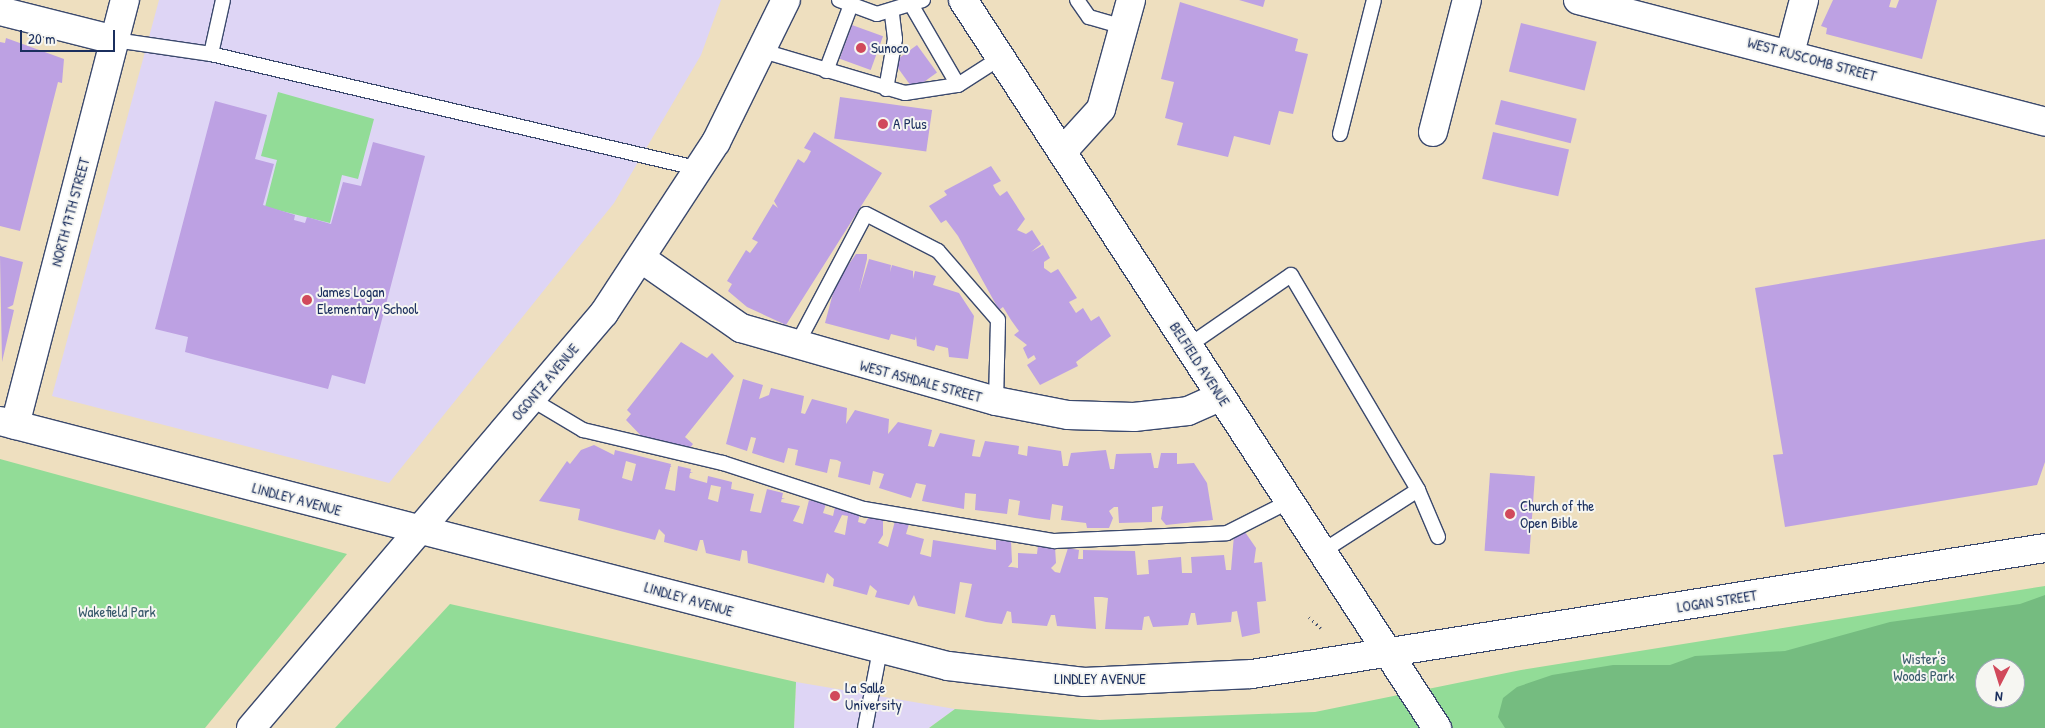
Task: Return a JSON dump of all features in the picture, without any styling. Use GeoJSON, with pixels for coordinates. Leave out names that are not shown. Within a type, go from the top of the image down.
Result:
{"type":"FeatureCollection","features":[{"type":"Feature","properties":{"kind":"street","name":"NORTH 17TH STREET"},"geometry":{"type":"LineString","coordinates":[[7,423],[125,0]]}},
{"type":"Feature","properties":{"kind":"street","name":"OGONTZ AVENUE"},"geometry":{"type":"LineString","coordinates":[[251,728],[531,398],[642,259],[700,169],[763,51],[786,0]]}},
{"type":"Feature","properties":{"kind":"street","name":"BELFIELD AVENUE"},"geometry":{"type":"LineString","coordinates":[[963,0],[1438,728]]}},
{"type":"Feature","properties":{"kind":"street"},"geometry":{"type":"LineString","coordinates":[[1062,152],[1102,109],[1131,0]]}},
{"type":"Feature","properties":{"kind":"street"},"geometry":{"type":"LineString","coordinates":[[1434,132],[1467,0]]}},
{"type":"Feature","properties":{"kind":"street","name":"WEST RUSCOMB STREET"},"geometry":{"type":"LineString","coordinates":[[1578,0],[1790,53],[2045,122]]}},
{"type":"Feature","properties":{"kind":"street"},"geometry":{"type":"LineString","coordinates":[[1790,53],[1804,0]]}},
{"type":"Feature","properties":{"kind":"street"},"geometry":{"type":"LineString","coordinates":[[0,11],[115,40]]}},
{"type":"Feature","properties":{"kind":"street","name":"WEST ASHDALE STREET"},"geometry":{"type":"LineString","coordinates":[[642,259],[741,328],[796,346],[996,401],[1068,415],[1134,417],[1188,411],[1222,396]]}},
{"type":"Feature","properties":{"kind":"street","name":"LINDLEY AVENUE"},"geometry":{"type":"LineString","coordinates":[[7,423],[419,530],[565,564],[880,650],[1003,675],[1084,682],[1252,674],[1390,654]]}},
{"type":"Feature","properties":{"kind":"street","name":"LOGAN STREET"},"geometry":{"type":"LineString","coordinates":[[1390,654],[2045,548]]}},
{"type":"Feature","properties":{"kind":"lane"},"geometry":{"type":"LineString","coordinates":[[211,54],[223,0]]}},
{"type":"Feature","properties":{"kind":"lane"},"geometry":{"type":"LineString","coordinates":[[1076,0],[1089,17],[1124,27]]}},
{"type":"Feature","properties":{"kind":"lane"},"geometry":{"type":"LineString","coordinates":[[1340,134],[1374,0]]}},
{"type":"Feature","properties":{"kind":"lane"},"geometry":{"type":"LineString","coordinates":[[826,71],[845,3],[866,12],[892,13],[918,3],[958,85]]}},
{"type":"Feature","properties":{"kind":"lane"},"geometry":{"type":"LineString","coordinates":[[886,88],[895,39],[892,13]]}},
{"type":"Feature","properties":{"kind":"lane"},"geometry":{"type":"LineString","coordinates":[[115,40],[211,54],[700,169]]}},
{"type":"Feature","properties":{"kind":"lane"},"geometry":{"type":"LineString","coordinates":[[763,51],[905,93],[958,85],[1000,58]]}},
{"type":"Feature","properties":{"kind":"lane"},"geometry":{"type":"LineString","coordinates":[[796,346],[866,214],[938,251],[998,320],[996,401]]}},
{"type":"Feature","properties":{"kind":"lane"},"geometry":{"type":"LineString","coordinates":[[1188,346],[1291,275],[1418,490],[1438,537]]}},
{"type":"Feature","properties":{"kind":"lane"},"geometry":{"type":"LineString","coordinates":[[531,398],[583,430],[723,463],[864,509],[1054,541],[1227,533],[1290,501]]}},
{"type":"Feature","properties":{"kind":"lane"},"geometry":{"type":"LineString","coordinates":[[1323,551],[1418,490]]}},
{"type":"Feature","properties":{"kind":"lane"},"geometry":{"type":"LineString","coordinates":[[865,728],[880,650]]}},
{"type":"Feature","properties":{"kind":"path"},"geometry":{"type":"LineString","coordinates":[[1309,617],[1321,628]]}},
{"type":"Feature","properties":{"kind":"shaded area","name":"James Logan Elementary School"},"geometry":{"type":"Polygon","coordinates":[[[159,0],[721,0],[701,55],[614,203],[389,483],[52,396],[159,0]]]}},
{"type":"Feature","properties":{"kind":"shaded area","name":"La Salle University"},"geometry":{"type":"Polygon","coordinates":[[[796,682],[955,709],[929,728],[794,728],[796,682]]]}},
{"type":"Feature","properties":{"kind":"green space"},"geometry":{"type":"Polygon","coordinates":[[[278,92],[374,119],[358,179],[342,175],[330,223],[265,207],[277,160],[261,156],[278,92]]]}},
{"type":"Feature","properties":{"kind":"green space","name":"Wakefield Park"},"geometry":{"type":"Polygon","coordinates":[[[0,459],[347,554],[205,728],[0,728],[0,459]]]}},
{"type":"Feature","properties":{"kind":"green space","name":"Wister's Woods Park"},"geometry":{"type":"Polygon","coordinates":[[[2045,586],[2045,728],[929,728],[955,709],[1100,720],[1315,712],[1521,670],[2045,586]]]}},
{"type":"Feature","properties":{"kind":"green space","name":"Wister's Woods Park"},"geometry":{"type":"Polygon","coordinates":[[[2045,595],[2045,728],[1505,728],[1498,717],[1503,698],[1517,687],[1552,675],[1613,665],[1670,665],[1695,656],[1785,651],[1890,622],[2020,604],[2045,595]]]}},
{"type":"Feature","properties":{"kind":"green space"},"geometry":{"type":"Polygon","coordinates":[[[450,604],[796,682],[794,728],[335,728],[450,604]]]}},
{"type":"Feature","properties":{"kind":"building"},"geometry":{"type":"Polygon","coordinates":[[[1239,0],[1265,0],[1263,7],[1239,0]]]}},
{"type":"Feature","properties":{"kind":"building"},"geometry":{"type":"Polygon","coordinates":[[[1833,0],[1891,0],[1889,7],[1896,8],[1899,0],[1937,0],[1922,59],[1826,34],[1827,28],[1821,26],[1833,0]]]}},
{"type":"Feature","properties":{"kind":"building"},"geometry":{"type":"Polygon","coordinates":[[[1180,2],[1298,39],[1295,51],[1308,54],[1293,114],[1279,111],[1270,145],[1234,136],[1228,157],[1177,145],[1183,123],[1165,118],[1174,82],[1161,79],[1180,2]]]}},
{"type":"Feature","properties":{"kind":"building"},"geometry":{"type":"Polygon","coordinates":[[[1521,23],[1597,42],[1585,90],[1509,72],[1521,23]]]}},
{"type":"Feature","properties":{"kind":"building","name":"Sunoco"},"geometry":{"type":"Polygon","coordinates":[[[852,25],[883,36],[871,70],[840,59],[852,25]]]}},
{"type":"Feature","properties":{"kind":"building"},"geometry":{"type":"Polygon","coordinates":[[[6,38],[64,59],[62,83],[58,82],[20,231],[0,226],[0,42],[5,43],[6,38]]]}},
{"type":"Feature","properties":{"kind":"building","name":"Sunoco"},"geometry":{"type":"Polygon","coordinates":[[[917,45],[937,73],[914,90],[894,62],[917,45]]]}},
{"type":"Feature","properties":{"kind":"building","name":"A Plus"},"geometry":{"type":"Polygon","coordinates":[[[840,97],[932,110],[926,152],[834,139],[840,97]]]}},
{"type":"Feature","properties":{"kind":"building"},"geometry":{"type":"Polygon","coordinates":[[[1501,100],[1577,119],[1571,143],[1495,124],[1501,100]]]}},
{"type":"Feature","properties":{"kind":"building"},"geometry":{"type":"Polygon","coordinates":[[[215,101],[267,115],[255,159],[274,164],[263,205],[295,215],[294,220],[305,223],[307,217],[331,224],[343,182],[361,186],[373,142],[425,156],[365,384],[332,375],[328,389],[211,359],[185,352],[188,337],[155,329],[215,101]]]}},
{"type":"Feature","properties":{"kind":"building"},"geometry":{"type":"Polygon","coordinates":[[[814,132],[882,173],[786,325],[747,307],[728,291],[732,284],[727,281],[746,250],[750,253],[758,242],[752,239],[773,204],[778,208],[774,201],[798,159],[804,163],[807,159],[811,151],[804,148],[814,132]]]}},
{"type":"Feature","properties":{"kind":"building"},"geometry":{"type":"Polygon","coordinates":[[[1493,132],[1569,150],[1558,196],[1482,179],[1493,132]]]}},
{"type":"Feature","properties":{"kind":"building"},"geometry":{"type":"Polygon","coordinates":[[[991,166],[1001,181],[993,185],[996,191],[1000,196],[1007,191],[1025,219],[1017,230],[1026,234],[1032,230],[1041,244],[1031,252],[1043,245],[1050,258],[1044,262],[1044,268],[1051,273],[1058,269],[1077,298],[1069,302],[1076,313],[1083,308],[1091,321],[1099,316],[1111,336],[1076,362],[1078,366],[1040,385],[1027,365],[1036,359],[1034,355],[1028,359],[1023,348],[1027,345],[1014,335],[1019,331],[1003,307],[999,310],[958,236],[946,220],[941,223],[929,206],[947,195],[944,191],[991,166]]]}},
{"type":"Feature","properties":{"kind":"building"},"geometry":{"type":"Polygon","coordinates":[[[2045,239],[2045,462],[2037,485],[1785,527],[1773,455],[1783,454],[1755,288],[2045,239]]]}},
{"type":"Feature","properties":{"kind":"building"},"geometry":{"type":"Polygon","coordinates":[[[856,254],[867,254],[859,292],[869,259],[891,265],[890,272],[892,265],[913,271],[913,279],[915,271],[936,276],[933,285],[959,293],[974,316],[968,359],[949,357],[948,348],[936,345],[934,351],[917,346],[916,336],[915,340],[891,334],[889,340],[825,323],[836,282],[856,254]]]}},
{"type":"Feature","properties":{"kind":"building"},"geometry":{"type":"Polygon","coordinates":[[[0,256],[23,262],[13,305],[7,308],[14,310],[2,362],[0,256]]]}},
{"type":"Feature","properties":{"kind":"building"},"geometry":{"type":"Polygon","coordinates":[[[681,342],[707,358],[712,353],[734,376],[685,437],[693,444],[687,452],[647,442],[626,420],[631,414],[627,410],[681,342]]]}},
{"type":"Feature","properties":{"kind":"building"},"geometry":{"type":"Polygon","coordinates":[[[743,379],[763,385],[759,399],[769,395],[771,388],[804,396],[801,413],[805,414],[812,399],[847,408],[846,424],[855,410],[889,419],[888,434],[898,422],[932,430],[928,446],[934,447],[940,433],[975,440],[972,456],[980,457],[985,441],[1019,446],[1018,454],[1027,456],[1028,446],[1061,451],[1063,466],[1068,466],[1071,453],[1106,450],[1110,469],[1114,469],[1116,454],[1151,453],[1154,468],[1158,468],[1161,453],[1177,453],[1177,464],[1194,463],[1207,483],[1213,520],[1166,525],[1161,519],[1163,506],[1152,507],[1152,522],[1119,523],[1118,507],[1114,507],[1109,511],[1113,518],[1109,528],[1087,528],[1086,523],[1061,520],[1063,506],[1052,504],[1050,520],[1018,515],[1020,501],[1009,499],[1007,514],[975,510],[976,494],[965,493],[964,509],[922,501],[926,485],[916,483],[911,498],[879,488],[884,474],[873,471],[870,485],[838,477],[841,462],[837,460],[830,459],[827,473],[795,465],[798,450],[788,448],[784,463],[752,453],[756,438],[751,437],[747,451],[726,444],[743,379]]]}},
{"type":"Feature","properties":{"kind":"building"},"geometry":{"type":"Polygon","coordinates":[[[594,445],[614,455],[615,450],[671,464],[665,489],[675,491],[678,466],[691,469],[689,478],[707,483],[708,476],[732,482],[731,489],[754,494],[750,511],[761,513],[767,489],[783,493],[781,502],[800,506],[793,521],[803,524],[809,500],[826,504],[823,513],[833,516],[835,507],[860,513],[858,522],[865,524],[869,516],[883,519],[883,535],[878,543],[888,547],[895,521],[909,524],[906,534],[924,539],[920,554],[931,557],[933,540],[996,550],[996,540],[1011,541],[1012,562],[1008,567],[1018,568],[1018,553],[1037,554],[1038,545],[1055,547],[1056,563],[1051,568],[1055,572],[1060,573],[1068,548],[1079,550],[1078,559],[1083,559],[1083,550],[1135,551],[1137,575],[1149,574],[1148,560],[1181,557],[1182,573],[1192,573],[1191,557],[1224,555],[1226,570],[1231,570],[1234,535],[1245,532],[1256,548],[1254,563],[1262,562],[1266,601],[1257,602],[1260,633],[1242,637],[1237,611],[1232,612],[1231,622],[1197,625],[1195,613],[1191,613],[1188,625],[1153,627],[1149,616],[1144,617],[1142,630],[1105,629],[1108,598],[1102,597],[1094,597],[1096,629],[1057,626],[1055,615],[1051,615],[1047,626],[1012,623],[1011,612],[1007,611],[1002,624],[986,622],[965,617],[972,584],[960,582],[955,614],[918,606],[914,595],[909,605],[875,597],[877,591],[870,585],[867,595],[833,586],[834,579],[827,573],[824,583],[748,563],[747,551],[742,550],[740,561],[706,553],[703,540],[700,540],[697,551],[664,542],[665,535],[659,529],[655,540],[578,520],[580,509],[539,501],[567,461],[570,464],[581,450],[594,445]],[[626,461],[622,478],[632,481],[636,464],[626,461]],[[711,485],[708,499],[718,502],[721,487],[711,485]],[[842,515],[834,532],[845,535],[848,516],[842,515]]]}},
{"type":"Feature","properties":{"kind":"building","name":"Church of the Open Bible"},"geometry":{"type":"Polygon","coordinates":[[[1490,473],[1535,476],[1529,554],[1485,551],[1490,473]]]}},
{"type":"Feature","properties":{"kind":"place","name":"Sunoco"},"geometry":{"type":"Point","coordinates":[861,48]}},
{"type":"Feature","properties":{"kind":"place","name":"A Plus"},"geometry":{"type":"Point","coordinates":[883,124]}},
{"type":"Feature","properties":{"kind":"place","name":"James Logan Elementary School"},"geometry":{"type":"Point","coordinates":[307,300]}},
{"type":"Feature","properties":{"kind":"place","name":"Church of the Open Bible"},"geometry":{"type":"Point","coordinates":[1510,514]}},
{"type":"Feature","properties":{"kind":"place","name":"La Salle University"},"geometry":{"type":"Point","coordinates":[835,696]}}]}
